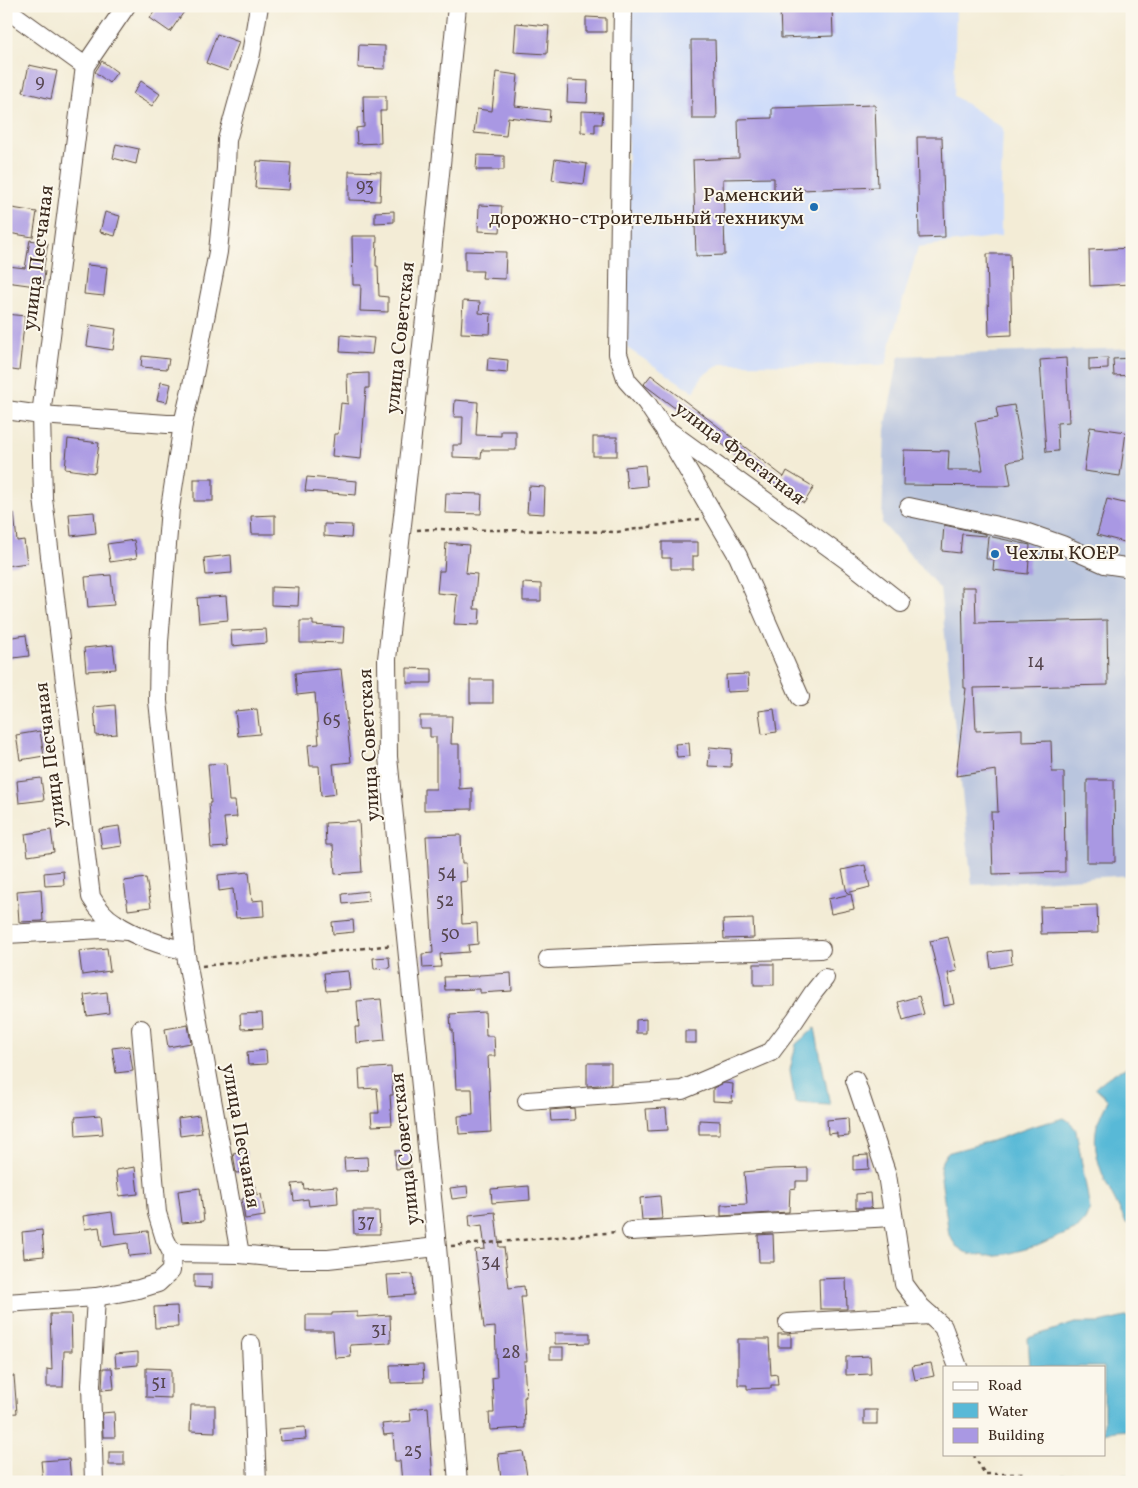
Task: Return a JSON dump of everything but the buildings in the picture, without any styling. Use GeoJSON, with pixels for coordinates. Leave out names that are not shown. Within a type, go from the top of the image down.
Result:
{"type":"FeatureCollection","features":[{"type":"Feature","properties":{"kind":"street","name":"улица Песчаная"},"geometry":{"type":"LineString","coordinates":[[126,6],[85,66],[41,415],[42,498],[91,897],[114,924],[151,940],[185,950],[240,1254]]}},
{"type":"Feature","properties":{"kind":"street"},"geometry":{"type":"LineString","coordinates":[[185,950],[158,701],[159,642],[170,508],[183,424],[218,252],[228,140],[251,54],[259,6]]}},
{"type":"Feature","properties":{"kind":"street","name":"улица Советская"},"geometry":{"type":"LineString","coordinates":[[457,6],[429,283],[387,659],[388,758],[437,1247],[458,1482]]}},
{"type":"Feature","properties":{"kind":"street","name":"улица Фрегатная"},"geometry":{"type":"LineString","coordinates":[[623,6],[618,354],[627,381],[646,402],[662,426],[848,561],[901,603]]}},
{"type":"Feature","properties":{"kind":"street"},"geometry":{"type":"LineString","coordinates":[[6,9],[85,66]]}},
{"type":"Feature","properties":{"kind":"street"},"geometry":{"type":"LineString","coordinates":[[6,410],[41,415],[183,424]]}},
{"type":"Feature","properties":{"kind":"street"},"geometry":{"type":"LineString","coordinates":[[662,426],[738,556],[800,697]]}},
{"type":"Feature","properties":{"kind":"street"},"geometry":{"type":"LineString","coordinates":[[909,507],[1026,532],[1062,544],[1105,564],[1132,568]]}},
{"type":"Feature","properties":{"kind":"street"},"geometry":{"type":"LineString","coordinates":[[6,934],[103,929],[130,931]]}},
{"type":"Feature","properties":{"kind":"street"},"geometry":{"type":"LineString","coordinates":[[548,959],[821,949]]}},
{"type":"Feature","properties":{"kind":"street"},"geometry":{"type":"LineString","coordinates":[[527,1101],[682,1090],[772,1052],[825,978]]}},
{"type":"Feature","properties":{"kind":"street"},"geometry":{"type":"LineString","coordinates":[[6,1303],[96,1297],[139,1289],[158,1283],[171,1270],[172,1253],[165,1240],[157,1213],[141,1029]]}},
{"type":"Feature","properties":{"kind":"street"},"geometry":{"type":"LineString","coordinates":[[855,1080],[887,1175],[904,1284],[921,1307],[943,1327],[958,1366]]}},
{"type":"Feature","properties":{"kind":"street"},"geometry":{"type":"LineString","coordinates":[[631,1231],[893,1217]]}},
{"type":"Feature","properties":{"kind":"street"},"geometry":{"type":"LineString","coordinates":[[172,1253],[240,1254],[289,1259],[328,1259],[437,1247]]}},
{"type":"Feature","properties":{"kind":"street"},"geometry":{"type":"LineString","coordinates":[[94,1482],[91,1385],[96,1297]]}},
{"type":"Feature","properties":{"kind":"street"},"geometry":{"type":"LineString","coordinates":[[788,1323],[930,1315]]}},
{"type":"Feature","properties":{"kind":"street"},"geometry":{"type":"LineString","coordinates":[[251,1344],[257,1482]]}},
{"type":"Feature","properties":{"kind":"path"},"geometry":{"type":"LineString","coordinates":[[401,532],[436,529],[617,532],[715,517]]}},
{"type":"Feature","properties":{"kind":"path"},"geometry":{"type":"LineString","coordinates":[[188,967],[406,944]]}},
{"type":"Feature","properties":{"kind":"path"},"geometry":{"type":"LineString","coordinates":[[437,1247],[631,1231]]}},
{"type":"Feature","properties":{"kind":"path"},"geometry":{"type":"LineString","coordinates":[[974,1456],[985,1474],[1022,1474],[1030,1482]]}},
{"type":"Feature","properties":{"kind":"shaded area","name":"Раменский дорожно-строительный техникум"},"geometry":{"type":"Polygon","coordinates":[[[631,6],[956,6],[954,96],[1003,128],[1001,236],[918,247],[886,365],[721,364],[702,376],[694,392],[627,348],[628,100],[631,6]]]}},
{"type":"Feature","properties":{"kind":"shaded area"},"geometry":{"type":"Polygon","coordinates":[[[1132,348],[1132,875],[972,885],[940,589],[882,523],[885,429],[899,356],[1132,348]]]}},
{"type":"Feature","properties":{"kind":"green space"},"geometry":{"type":"Polygon","coordinates":[[[1062,1475],[1132,1475],[1132,1482],[1065,1482],[1062,1475]]]}},
{"type":"Feature","properties":{"kind":"water"},"geometry":{"type":"Polygon","coordinates":[[[815,1028],[830,1105],[795,1103],[790,1070],[796,1044],[815,1028]]]}},
{"type":"Feature","properties":{"kind":"water"},"geometry":{"type":"Polygon","coordinates":[[[1132,1066],[1132,1224],[1126,1223],[1103,1176],[1099,1163],[1095,1138],[1099,1119],[1108,1100],[1095,1088],[1112,1075],[1132,1066]]]}},
{"type":"Feature","properties":{"kind":"water"},"geometry":{"type":"Polygon","coordinates":[[[1064,1118],[1076,1130],[1090,1209],[1085,1220],[1077,1229],[1037,1246],[1006,1254],[986,1256],[968,1254],[956,1246],[949,1235],[940,1171],[942,1161],[947,1153],[1064,1118]]]}},
{"type":"Feature","properties":{"kind":"water"},"geometry":{"type":"Polygon","coordinates":[[[1132,1317],[1132,1430],[1106,1433],[1106,1366],[1030,1366],[1028,1338],[1075,1323],[1100,1323],[1132,1317]]]}},
{"type":"Feature","properties":{"kind":"place","name":"Раменский дорожно-строительный техникум"},"geometry":{"type":"Point","coordinates":[814,207]}},
{"type":"Feature","properties":{"kind":"place","name":"Чехлы КОЕР"},"geometry":{"type":"Point","coordinates":[995,554]}}]}
